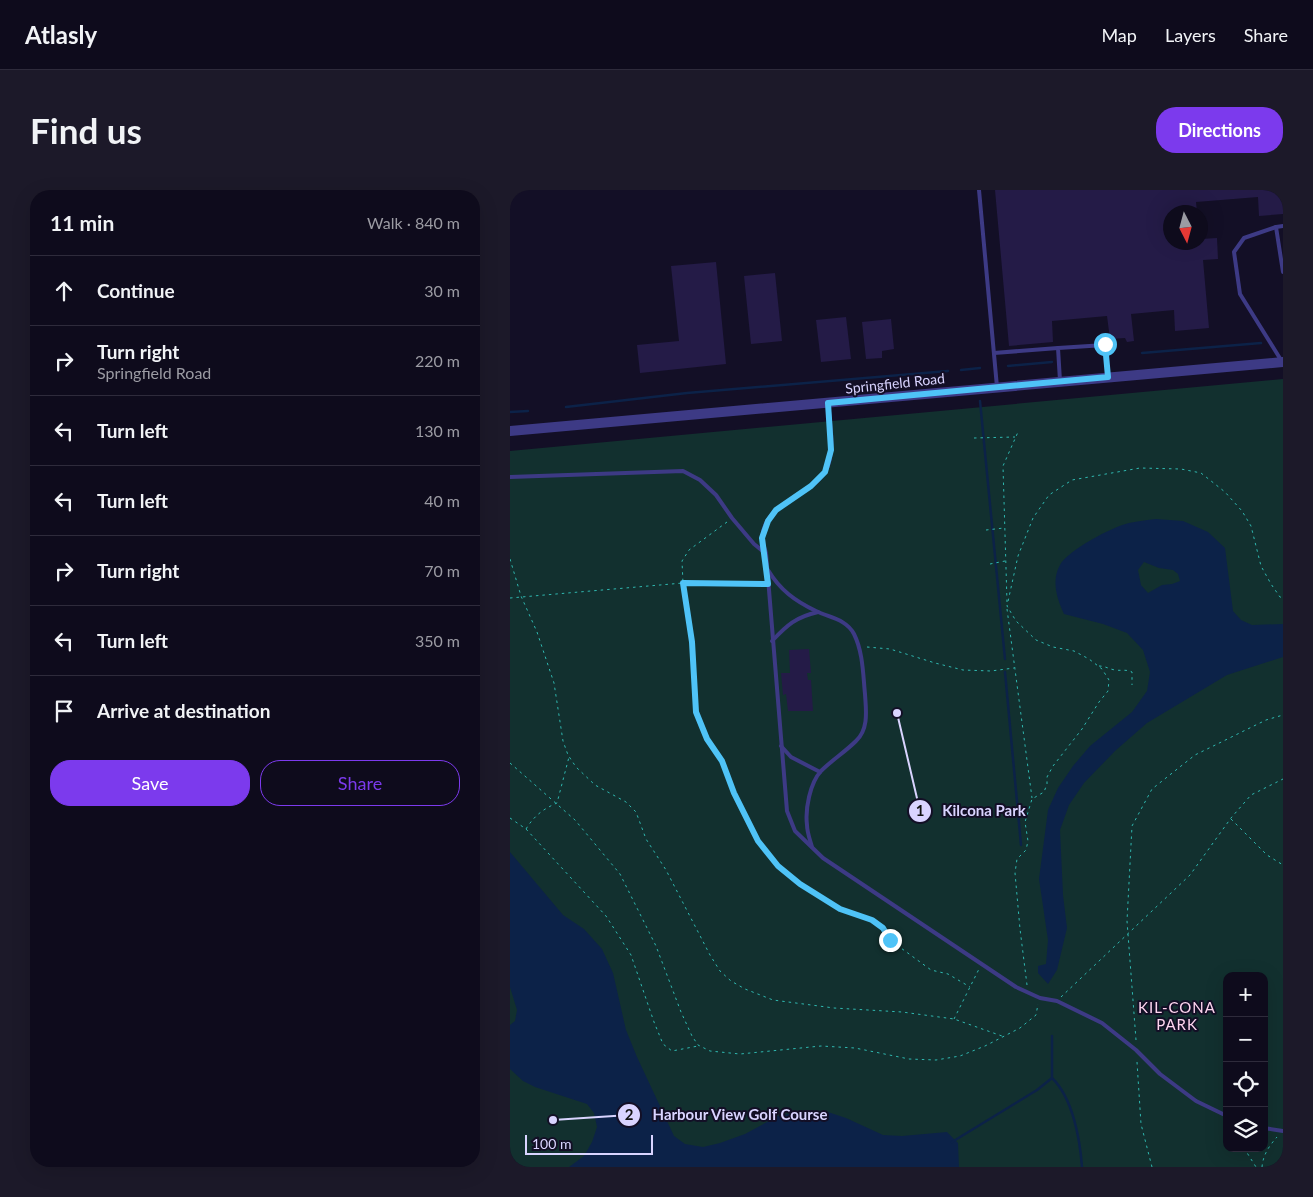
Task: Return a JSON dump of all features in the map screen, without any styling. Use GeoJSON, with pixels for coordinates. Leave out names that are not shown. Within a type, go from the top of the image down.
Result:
{"type":"FeatureCollection","features":[{"type":"Feature","properties":{"kind":"street","name":"Springfield Road"},"geometry":{"type":"LineString","coordinates":[[510,431],[1282,362]]}},
{"type":"Feature","properties":{"kind":"lane"},"geometry":{"type":"LineString","coordinates":[[979,190],[997,387]]}},
{"type":"Feature","properties":{"kind":"lane"},"geometry":{"type":"LineString","coordinates":[[1282,362],[1240,294],[1234,252],[1244,238],[1283,226]]}},
{"type":"Feature","properties":{"kind":"lane"},"geometry":{"type":"LineString","coordinates":[[1276,227],[1283,272]]}},
{"type":"Feature","properties":{"kind":"lane"},"geometry":{"type":"LineString","coordinates":[[994,353],[1105,344],[1108,377]]}},
{"type":"Feature","properties":{"kind":"lane"},"geometry":{"type":"LineString","coordinates":[[1058,348],[1060,381]]}},
{"type":"Feature","properties":{"kind":"lane"},"geometry":{"type":"LineString","coordinates":[[828,403],[831,450],[825,472],[811,486],[776,510],[768,521],[762,538],[766,553],[787,811],[795,831],[824,858],[1016,987],[1040,998],[1056,1001],[1102,1023],[1136,1050],[1160,1074],[1196,1101],[1223,1114]]}},
{"type":"Feature","properties":{"kind":"lane"},"geometry":{"type":"LineString","coordinates":[[510,477],[683,472],[700,480],[716,495],[754,544],[766,553]]}},
{"type":"Feature","properties":{"kind":"lane"},"geometry":{"type":"LineString","coordinates":[[767,568],[777,585],[792,597],[818,612],[838,618],[853,632],[859,647],[867,717],[860,737],[846,752],[820,772],[812,786],[806,824],[812,847]]}},
{"type":"Feature","properties":{"kind":"lane"},"geometry":{"type":"LineString","coordinates":[[772,642],[793,620],[818,612]]}},
{"type":"Feature","properties":{"kind":"lane"},"geometry":{"type":"LineString","coordinates":[[782,746],[791,757],[820,772]]}},
{"type":"Feature","properties":{"kind":"lane"},"geometry":{"type":"LineString","coordinates":[[1268,1129],[1283,1131]]}},
{"type":"Feature","properties":{"kind":"path"},"geometry":{"type":"LineString","coordinates":[[1018,432],[1003,466],[1007,606],[1032,799],[1025,822],[1028,841],[1026,850],[1017,859],[1015,873],[1020,929],[1029,993]]}},
{"type":"Feature","properties":{"kind":"path"},"geometry":{"type":"LineString","coordinates":[[974,438],[1016,437]]}},
{"type":"Feature","properties":{"kind":"path"},"geometry":{"type":"LineString","coordinates":[[1032,799],[1044,792],[1047,777],[1053,766],[1082,729],[1098,702],[1108,691],[1109,680],[1098,666],[1089,659],[1074,651],[1053,648],[1036,640],[1016,621],[1007,606],[1018,556],[1033,518],[1049,495],[1072,480],[1140,468],[1181,469],[1201,473],[1225,492],[1242,511],[1251,526],[1261,566],[1271,584],[1280,597],[1283,598]]}},
{"type":"Feature","properties":{"kind":"path"},"geometry":{"type":"LineString","coordinates":[[732,518],[689,550],[682,561],[683,583],[692,642],[696,712],[707,739],[722,761],[734,793],[758,841],[778,866],[800,884],[840,909],[872,920],[883,928],[890,940],[930,970],[948,974],[970,987]]}},
{"type":"Feature","properties":{"kind":"path"},"geometry":{"type":"LineString","coordinates":[[986,530],[1005,528]]}},
{"type":"Feature","properties":{"kind":"path"},"geometry":{"type":"LineString","coordinates":[[510,559],[554,683],[563,741],[569,757],[576,767],[595,785],[626,802],[636,812],[646,839],[666,870],[720,971],[731,981],[773,1000],[834,1008],[902,1012],[954,1019],[1002,1036]]}},
{"type":"Feature","properties":{"kind":"path"},"geometry":{"type":"LineString","coordinates":[[990,564],[1006,561]]}},
{"type":"Feature","properties":{"kind":"path"},"geometry":{"type":"LineString","coordinates":[[510,598],[683,583],[768,584]]}},
{"type":"Feature","properties":{"kind":"path"},"geometry":{"type":"LineString","coordinates":[[859,647],[890,649],[962,670],[991,671],[1015,668]]}},
{"type":"Feature","properties":{"kind":"path"},"geometry":{"type":"LineString","coordinates":[[1098,666],[1132,672],[1132,684]]}},
{"type":"Feature","properties":{"kind":"path"},"geometry":{"type":"LineString","coordinates":[[1152,1167],[1141,1124],[1127,921],[1132,826],[1152,789],[1195,755],[1266,720],[1283,715]]}},
{"type":"Feature","properties":{"kind":"path"},"geometry":{"type":"LineString","coordinates":[[526,829],[532,820],[546,808],[556,803],[569,757]]}},
{"type":"Feature","properties":{"kind":"path"},"geometry":{"type":"LineString","coordinates":[[510,763],[575,820],[620,874],[656,946],[692,1036],[698,1045],[710,1051],[740,1054],[821,1046],[855,1048],[909,1059],[936,1060],[960,1056],[985,1046],[1020,1028],[1036,1015],[1040,998]]}},
{"type":"Feature","properties":{"kind":"path"},"geometry":{"type":"LineString","coordinates":[[1056,1001],[1190,875],[1231,818],[1251,795],[1283,779]]}},
{"type":"Feature","properties":{"kind":"path"},"geometry":{"type":"LineString","coordinates":[[510,818],[526,829],[606,916],[631,955],[663,1044],[672,1051],[692,1048],[698,1045]]}},
{"type":"Feature","properties":{"kind":"path"},"geometry":{"type":"LineString","coordinates":[[1231,818],[1267,855],[1283,865]]}},
{"type":"Feature","properties":{"kind":"path"},"geometry":{"type":"LineString","coordinates":[[954,1019],[981,963]]}},
{"type":"Feature","properties":{"kind":"path"},"geometry":{"type":"LineString","coordinates":[[1262,1167],[1263,1158],[1271,1144],[1283,1131]]}},
{"type":"Feature","properties":{"kind":"path"},"geometry":{"type":"LineString","coordinates":[[1247,1152],[1256,1167]]}},
{"type":"Feature","properties":{"kind":"green space"},"geometry":{"type":"Polygon","coordinates":[[[1283,379],[1283,1167],[510,1167],[510,451],[1283,379]]]}},
{"type":"Feature","properties":{"kind":"water"},"geometry":{"type":"Polygon","coordinates":[[[1156,519],[1183,521],[1208,532],[1225,548],[1233,611],[1241,620],[1252,625],[1283,624],[1283,657],[1227,675],[1147,723],[1115,751],[1084,783],[1069,805],[1060,830],[1063,895],[1067,928],[1057,970],[1048,984],[1038,973],[1038,966],[1046,964],[1048,940],[1039,879],[1048,810],[1058,788],[1090,746],[1132,712],[1147,691],[1150,672],[1143,650],[1127,633],[1103,624],[1064,614],[1057,596],[1055,584],[1057,571],[1065,559],[1072,553],[1102,534],[1121,525],[1156,519]],[[1144,562],[1138,570],[1141,585],[1148,593],[1162,585],[1180,581],[1178,574],[1173,570],[1159,568],[1144,562]]]}},
{"type":"Feature","properties":{"kind":"water"},"geometry":{"type":"Polygon","coordinates":[[[510,852],[563,915],[584,929],[602,949],[613,973],[626,1030],[637,1057],[674,1136],[685,1144],[703,1147],[720,1143],[745,1134],[778,1116],[801,1112],[828,1112],[883,1135],[902,1136],[947,1132],[958,1143],[959,1167],[569,1167],[584,1156],[592,1142],[597,1127],[594,1113],[587,1104],[535,1087],[523,1081],[510,1069],[510,1025],[515,1021],[517,1010],[510,987],[510,852]]]}},
{"type":"Feature","properties":{"kind":"building"},"geometry":{"type":"Polygon","coordinates":[[[995,190],[1283,190],[1283,214],[1259,216],[1258,197],[1196,202],[1196,205],[1163,205],[1163,250],[1208,250],[1208,239],[1217,238],[1218,259],[1203,260],[1209,328],[1175,331],[1174,310],[1131,314],[1134,341],[1127,342],[1125,338],[1110,339],[1107,316],[1052,321],[1053,342],[1009,346],[995,190]]]}},
{"type":"Feature","properties":{"kind":"building"},"geometry":{"type":"Polygon","coordinates":[[[716,262],[726,364],[640,373],[637,345],[679,341],[671,266],[716,262]]]}},
{"type":"Feature","properties":{"kind":"building"},"geometry":{"type":"Polygon","coordinates":[[[775,273],[782,341],[751,344],[744,276],[775,273]]]}},
{"type":"Feature","properties":{"kind":"building"},"geometry":{"type":"Polygon","coordinates":[[[846,317],[851,359],[821,362],[816,320],[846,317]]]}},
{"type":"Feature","properties":{"kind":"building"},"geometry":{"type":"Polygon","coordinates":[[[891,319],[894,349],[882,351],[882,358],[866,359],[862,322],[891,319]]]}},
{"type":"Feature","properties":{"kind":"building"},"geometry":{"type":"Polygon","coordinates":[[[809,649],[811,673],[807,673],[808,680],[811,680],[813,711],[788,711],[786,694],[783,695],[781,673],[790,673],[789,650],[809,649]]]}},
{"type":"Feature","properties":{"kind":"waterway"},"geometry":{"type":"LineString","coordinates":[[1142,353],[1261,343]]}},
{"type":"Feature","properties":{"kind":"waterway"},"geometry":{"type":"LineString","coordinates":[[1008,366],[1052,362]]}},
{"type":"Feature","properties":{"kind":"waterway"},"geometry":{"type":"LineString","coordinates":[[961,370],[980,368]]}},
{"type":"Feature","properties":{"kind":"waterway"},"geometry":{"type":"LineString","coordinates":[[566,407],[687,393],[948,371]]}},
{"type":"Feature","properties":{"kind":"waterway"},"geometry":{"type":"LineString","coordinates":[[980,401],[1005,659]]}},
{"type":"Feature","properties":{"kind":"waterway"},"geometry":{"type":"LineString","coordinates":[[510,412],[528,411]]}},
{"type":"Feature","properties":{"kind":"waterway"},"geometry":{"type":"LineString","coordinates":[[1005,672],[1021,845]]}},
{"type":"Feature","properties":{"kind":"waterway"},"geometry":{"type":"LineString","coordinates":[[952,1142],[1037,1090],[1052,1078],[1052,1036]]}},
{"type":"Feature","properties":{"kind":"waterway"},"geometry":{"type":"LineString","coordinates":[[1052,1078],[1059,1086],[1070,1108],[1077,1132],[1082,1167]]}},
{"type":"Feature","properties":{"kind":"place","name":"Kilcona Park"},"geometry":{"type":"Point","coordinates":[897,713]}},
{"type":"Feature","properties":{"kind":"place","name":"Harbour View Golf Course"},"geometry":{"type":"Point","coordinates":[553,1120]}},
{"type":"Feature","properties":{"kind":"district","name":"KIL-CONA PARK"},"geometry":{"type":"Point","coordinates":[1177,1016]}},
{"type":"Feature","properties":{"kind":"route"},"geometry":{"type":"LineString","coordinates":[[890,940],[883,928],[872,920],[840,909],[800,884],[778,866],[758,841],[734,793],[722,761],[707,739],[696,712],[692,642],[683,583],[768,584],[766,553],[762,538],[768,521],[776,510],[811,486],[825,472],[831,450],[828,403],[1108,377],[1105,344]]}}]}
